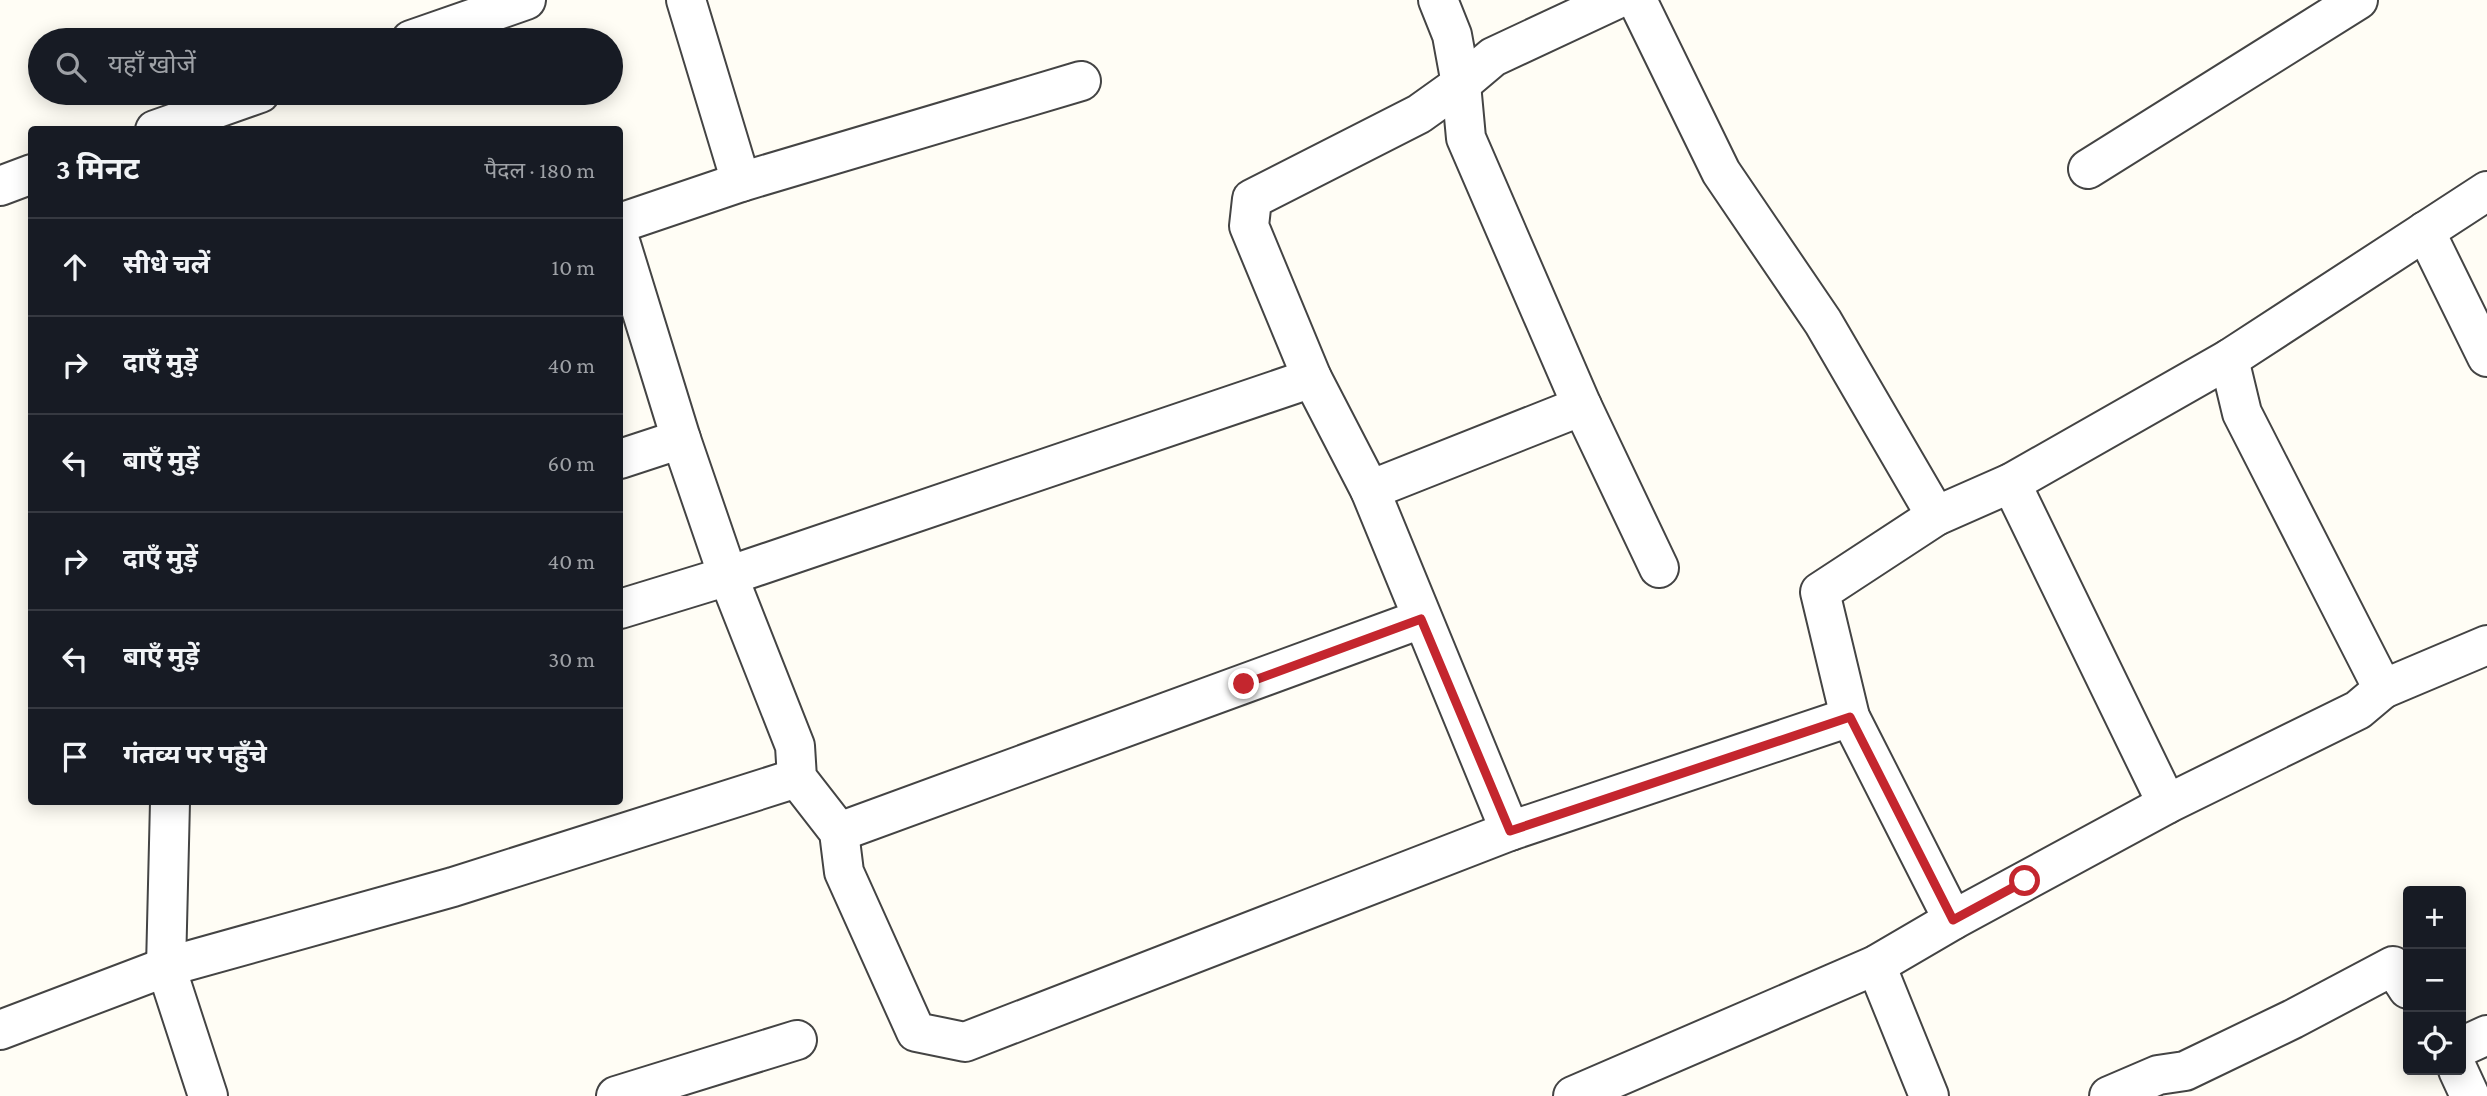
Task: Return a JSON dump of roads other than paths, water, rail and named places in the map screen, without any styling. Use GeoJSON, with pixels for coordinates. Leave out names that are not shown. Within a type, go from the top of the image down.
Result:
{"type":"FeatureCollection","features":[{"type":"Feature","properties":{"kind":"street"},"geometry":{"type":"LineString","coordinates":[[446,28],[526,0]]}},
{"type":"Feature","properties":{"kind":"street"},"geometry":{"type":"LineString","coordinates":[[686,0],[741,182]]}},
{"type":"Feature","properties":{"kind":"street"},"geometry":{"type":"LineString","coordinates":[[1438,0],[1452,36],[1461,85],[1466,138],[1582,407],[1659,568]]}},
{"type":"Feature","properties":{"kind":"street"},"geometry":{"type":"LineString","coordinates":[[1510,831],[1370,491],[1312,379],[1249,226],[1252,199],[1419,114],[1461,85],[1493,57],[1615,0]]}},
{"type":"Feature","properties":{"kind":"street"},"geometry":{"type":"LineString","coordinates":[[1637,0],[1721,172],[1823,322],[1936,516]]}},
{"type":"Feature","properties":{"kind":"street"},"geometry":{"type":"LineString","coordinates":[[2088,169],[2358,0]]}},
{"type":"Feature","properties":{"kind":"street"},"geometry":{"type":"LineString","coordinates":[[623,222],[741,182],[1081,81]]}},
{"type":"Feature","properties":{"kind":"street"},"geometry":{"type":"LineString","coordinates":[[166,126],[226,105]]}},
{"type":"Feature","properties":{"kind":"street"},"geometry":{"type":"LineString","coordinates":[[0,186],[28,176]]}},
{"type":"Feature","properties":{"kind":"street"},"geometry":{"type":"LineString","coordinates":[[1953,920],[1850,717],[1820,592],[1936,516],[2011,483],[2229,359],[2487,191]]}},
{"type":"Feature","properties":{"kind":"street"},"geometry":{"type":"LineString","coordinates":[[2425,231],[2487,357]]}},
{"type":"Feature","properties":{"kind":"street"},"geometry":{"type":"LineString","coordinates":[[623,251],[681,439],[728,576],[796,746],[797,778],[839,832],[844,872],[916,1032],[965,1042],[1510,831],[1850,717]]}},
{"type":"Feature","properties":{"kind":"street"},"geometry":{"type":"LineString","coordinates":[[2229,359],[2242,413],[2383,689]]}},
{"type":"Feature","properties":{"kind":"street"},"geometry":{"type":"LineString","coordinates":[[623,608],[728,576],[1312,379]]}},
{"type":"Feature","properties":{"kind":"street"},"geometry":{"type":"LineString","coordinates":[[1370,491],[1582,407]]}},
{"type":"Feature","properties":{"kind":"street"},"geometry":{"type":"LineString","coordinates":[[623,458],[681,439]]}},
{"type":"Feature","properties":{"kind":"street"},"geometry":{"type":"LineString","coordinates":[[2011,483],[2167,804]]}},
{"type":"Feature","properties":{"kind":"street"},"geometry":{"type":"LineString","coordinates":[[839,832],[1421,619]]}},
{"type":"Feature","properties":{"kind":"street"},"geometry":{"type":"LineString","coordinates":[[1582,1094],[1876,965],[2167,804],[2358,710],[2383,689],[2487,645]]}},
{"type":"Feature","properties":{"kind":"street"},"geometry":{"type":"LineString","coordinates":[[0,1030],[166,967],[453,887],[797,778]]}},
{"type":"Feature","properties":{"kind":"street"},"geometry":{"type":"LineString","coordinates":[[170,805],[166,967],[208,1096]]}},
{"type":"Feature","properties":{"kind":"street"},"geometry":{"type":"LineString","coordinates":[[1876,965],[1929,1096]]}},
{"type":"Feature","properties":{"kind":"street"},"geometry":{"type":"LineString","coordinates":[[2109,1096],[2158,1075],[2185,1071],[2293,1019],[2393,966],[2403,981]]}},
{"type":"Feature","properties":{"kind":"street"},"geometry":{"type":"LineString","coordinates":[[2466,1045],[2487,1035]]}},
{"type":"Feature","properties":{"kind":"street"},"geometry":{"type":"LineString","coordinates":[[616,1096],[797,1040]]}},
{"type":"Feature","properties":{"kind":"street"},"geometry":{"type":"LineString","coordinates":[[2460,1075],[2470,1096]]}}]}
